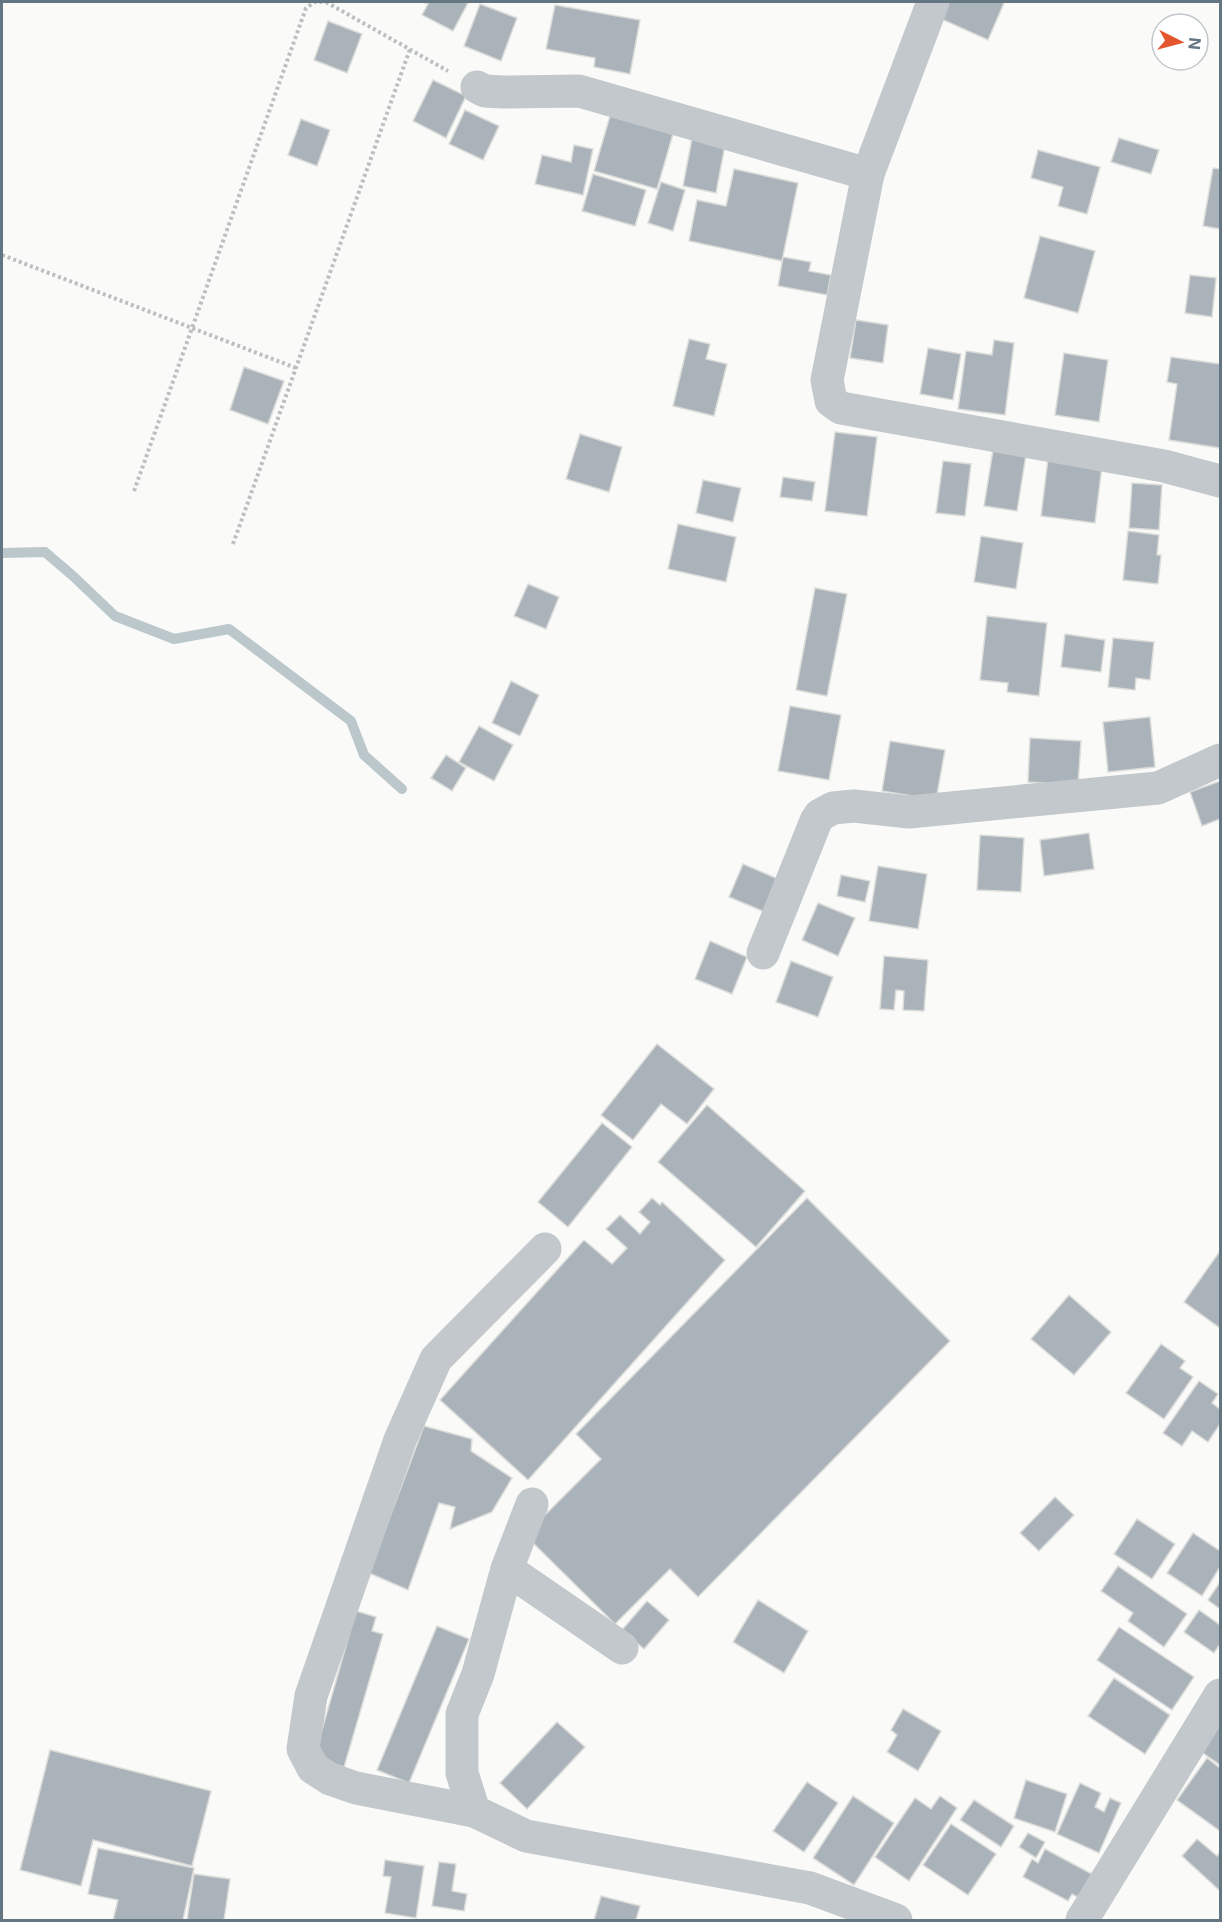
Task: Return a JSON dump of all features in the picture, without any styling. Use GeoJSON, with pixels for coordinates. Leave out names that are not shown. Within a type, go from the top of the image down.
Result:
{"type":"FeatureCollection","features":[{"type":"Feature","properties":{"kind":"street"},"geometry":{"type":"LineString","coordinates":[[933,2],[868,174],[827,380],[831,401],[841,408],[1164,466],[1221,481]]}},
{"type":"Feature","properties":{"kind":"street"},"geometry":{"type":"LineString","coordinates":[[477,87],[494,92],[579,92],[868,174]]}},
{"type":"Feature","properties":{"kind":"street"},"geometry":{"type":"LineString","coordinates":[[763,953],[816,821],[820,815],[833,808],[854,806],[909,812],[1158,788],[1221,760]]}},
{"type":"Feature","properties":{"kind":"street"},"geometry":{"type":"LineString","coordinates":[[545,1249],[436,1359],[400,1440],[315,1684],[303,1749],[313,1767],[330,1779],[356,1788],[474,1811],[526,1836],[810,1888],[896,1920]]}},
{"type":"Feature","properties":{"kind":"street"},"geometry":{"type":"LineString","coordinates":[[474,1811],[462,1773],[462,1714],[478,1674],[507,1569],[532,1504]]}},
{"type":"Feature","properties":{"kind":"street"},"geometry":{"type":"LineString","coordinates":[[507,1569],[622,1648]]}},
{"type":"Feature","properties":{"kind":"street"},"geometry":{"type":"LineString","coordinates":[[1082,1920],[1221,1695]]}},
{"type":"Feature","properties":{"kind":"path"},"geometry":{"type":"LineString","coordinates":[[134,491],[306,8],[315,2],[324,2],[477,87]]}},
{"type":"Feature","properties":{"kind":"path"},"geometry":{"type":"LineString","coordinates":[[233,544],[410,49]]}},
{"type":"Feature","properties":{"kind":"path"},"geometry":{"type":"LineString","coordinates":[[2,255],[296,368]]}},
{"type":"Feature","properties":{"kind":"building"},"geometry":{"type":"Polygon","coordinates":[[[422,2],[468,3],[453,31],[422,15],[428,4],[422,2]]]}},
{"type":"Feature","properties":{"kind":"building"},"geometry":{"type":"Polygon","coordinates":[[[943,2],[1004,3],[988,40],[937,17],[943,2]]]}},
{"type":"Feature","properties":{"kind":"building"},"geometry":{"type":"Polygon","coordinates":[[[480,4],[517,18],[501,61],[464,46],[480,4]]]}},
{"type":"Feature","properties":{"kind":"building"},"geometry":{"type":"Polygon","coordinates":[[[555,5],[640,20],[630,74],[594,67],[595,58],[546,49],[555,5]]]}},
{"type":"Feature","properties":{"kind":"building"},"geometry":{"type":"Polygon","coordinates":[[[328,21],[362,34],[347,73],[314,60],[328,21]]]}},
{"type":"Feature","properties":{"kind":"building"},"geometry":{"type":"Polygon","coordinates":[[[433,80],[466,96],[446,138],[413,121],[433,80]]]}},
{"type":"Feature","properties":{"kind":"building"},"geometry":{"type":"Polygon","coordinates":[[[465,110],[499,126],[483,160],[449,144],[465,110]]]}},
{"type":"Feature","properties":{"kind":"building"},"geometry":{"type":"Polygon","coordinates":[[[610,116],[673,134],[657,189],[594,171],[610,116]]]}},
{"type":"Feature","properties":{"kind":"building"},"geometry":{"type":"Polygon","coordinates":[[[301,119],[330,130],[317,166],[288,155],[301,119]]]}},
{"type":"Feature","properties":{"kind":"building"},"geometry":{"type":"Polygon","coordinates":[[[693,133],[726,140],[716,193],[683,186],[693,133]]]}},
{"type":"Feature","properties":{"kind":"building"},"geometry":{"type":"Polygon","coordinates":[[[1119,138],[1159,150],[1151,174],[1111,162],[1119,138]]]}},
{"type":"Feature","properties":{"kind":"building"},"geometry":{"type":"Polygon","coordinates":[[[574,145],[593,149],[583,195],[535,184],[542,155],[571,162],[574,145]]]}},
{"type":"Feature","properties":{"kind":"building"},"geometry":{"type":"Polygon","coordinates":[[[1038,150],[1100,167],[1087,214],[1058,206],[1063,187],[1031,178],[1038,150]]]}},
{"type":"Feature","properties":{"kind":"building"},"geometry":{"type":"Polygon","coordinates":[[[1213,168],[1220,169],[1220,229],[1203,226],[1213,168]]]}},
{"type":"Feature","properties":{"kind":"building"},"geometry":{"type":"Polygon","coordinates":[[[734,169],[798,183],[782,261],[689,241],[697,200],[726,206],[734,169]]]}},
{"type":"Feature","properties":{"kind":"building"},"geometry":{"type":"Polygon","coordinates":[[[593,174],[646,190],[635,226],[582,211],[593,174]]]}},
{"type":"Feature","properties":{"kind":"building"},"geometry":{"type":"Polygon","coordinates":[[[661,182],[685,190],[673,231],[648,223],[661,182]]]}},
{"type":"Feature","properties":{"kind":"building"},"geometry":{"type":"Polygon","coordinates":[[[1040,236],[1095,251],[1078,313],[1024,298],[1040,236]]]}},
{"type":"Feature","properties":{"kind":"building"},"geometry":{"type":"Polygon","coordinates":[[[783,257],[811,262],[809,271],[831,275],[827,295],[778,286],[783,257]]]}},
{"type":"Feature","properties":{"kind":"building"},"geometry":{"type":"Polygon","coordinates":[[[1190,275],[1216,278],[1212,317],[1185,313],[1190,275]]]}},
{"type":"Feature","properties":{"kind":"building"},"geometry":{"type":"Polygon","coordinates":[[[856,320],[888,325],[883,363],[850,358],[856,320]]]}},
{"type":"Feature","properties":{"kind":"building"},"geometry":{"type":"Polygon","coordinates":[[[689,339],[710,344],[706,359],[727,364],[714,416],[673,406],[689,339]]]}},
{"type":"Feature","properties":{"kind":"building"},"geometry":{"type":"Polygon","coordinates":[[[994,340],[1014,343],[1005,415],[958,409],[966,351],[992,355],[994,340]]]}},
{"type":"Feature","properties":{"kind":"building"},"geometry":{"type":"Polygon","coordinates":[[[928,348],[961,354],[953,400],[920,394],[928,348]]]}},
{"type":"Feature","properties":{"kind":"building"},"geometry":{"type":"Polygon","coordinates":[[[1064,353],[1108,360],[1099,422],[1055,415],[1064,353]]]}},
{"type":"Feature","properties":{"kind":"building"},"geometry":{"type":"Polygon","coordinates":[[[1171,357],[1220,364],[1220,448],[1169,440],[1177,384],[1167,382],[1171,357]]]}},
{"type":"Feature","properties":{"kind":"building"},"geometry":{"type":"Polygon","coordinates":[[[244,367],[284,381],[268,424],[230,410],[244,367]]]}},
{"type":"Feature","properties":{"kind":"building"},"geometry":{"type":"Polygon","coordinates":[[[835,432],[877,437],[867,516],[825,511],[835,432]]]}},
{"type":"Feature","properties":{"kind":"building"},"geometry":{"type":"Polygon","coordinates":[[[580,434],[622,447],[609,492],[566,479],[580,434]]]}},
{"type":"Feature","properties":{"kind":"building"},"geometry":{"type":"Polygon","coordinates":[[[993,450],[1026,455],[1017,511],[984,506],[993,450]]]}},
{"type":"Feature","properties":{"kind":"building"},"geometry":{"type":"Polygon","coordinates":[[[1048,459],[1102,466],[1095,523],[1041,516],[1048,459]]]}},
{"type":"Feature","properties":{"kind":"building"},"geometry":{"type":"Polygon","coordinates":[[[943,461],[971,464],[965,516],[936,513],[943,461]]]}},
{"type":"Feature","properties":{"kind":"building"},"geometry":{"type":"Polygon","coordinates":[[[783,477],[815,482],[812,501],[780,497],[783,477]]]}},
{"type":"Feature","properties":{"kind":"building"},"geometry":{"type":"Polygon","coordinates":[[[703,480],[741,488],[733,522],[696,513],[703,480]]]}},
{"type":"Feature","properties":{"kind":"building"},"geometry":{"type":"Polygon","coordinates":[[[1132,483],[1162,485],[1159,530],[1129,528],[1132,483]]]}},
{"type":"Feature","properties":{"kind":"building"},"geometry":{"type":"Polygon","coordinates":[[[678,524],[736,537],[726,582],[668,569],[678,524]]]}},
{"type":"Feature","properties":{"kind":"building"},"geometry":{"type":"Polygon","coordinates":[[[1128,531],[1159,535],[1157,555],[1161,555],[1158,584],[1123,580],[1128,531]]]}},
{"type":"Feature","properties":{"kind":"building"},"geometry":{"type":"Polygon","coordinates":[[[981,536],[1023,543],[1016,589],[974,582],[981,536]]]}},
{"type":"Feature","properties":{"kind":"building"},"geometry":{"type":"Polygon","coordinates":[[[528,584],[559,597],[546,629],[514,616],[528,584]]]}},
{"type":"Feature","properties":{"kind":"building"},"geometry":{"type":"Polygon","coordinates":[[[815,588],[847,594],[827,696],[796,690],[815,588]]]}},
{"type":"Feature","properties":{"kind":"building"},"geometry":{"type":"Polygon","coordinates":[[[987,616],[1047,623],[1039,696],[1007,692],[1008,683],[980,680],[987,616]]]}},
{"type":"Feature","properties":{"kind":"building"},"geometry":{"type":"Polygon","coordinates":[[[1065,634],[1105,640],[1101,672],[1061,667],[1065,634]]]}},
{"type":"Feature","properties":{"kind":"building"},"geometry":{"type":"Polygon","coordinates":[[[1113,638],[1154,642],[1150,680],[1136,678],[1135,690],[1108,687],[1113,638]]]}},
{"type":"Feature","properties":{"kind":"building"},"geometry":{"type":"Polygon","coordinates":[[[511,681],[539,695],[520,736],[492,723],[511,681]]]}},
{"type":"Feature","properties":{"kind":"building"},"geometry":{"type":"Polygon","coordinates":[[[790,706],[841,715],[829,780],[778,771],[790,706]]]}},
{"type":"Feature","properties":{"kind":"building"},"geometry":{"type":"Polygon","coordinates":[[[1150,717],[1155,767],[1108,772],[1103,722],[1150,717]]]}},
{"type":"Feature","properties":{"kind":"building"},"geometry":{"type":"Polygon","coordinates":[[[479,726],[513,745],[494,781],[459,762],[479,726]]]}},
{"type":"Feature","properties":{"kind":"building"},"geometry":{"type":"Polygon","coordinates":[[[1030,738],[1081,741],[1078,785],[1028,782],[1030,738]]]}},
{"type":"Feature","properties":{"kind":"building"},"geometry":{"type":"Polygon","coordinates":[[[890,741],[945,750],[936,800],[882,791],[890,741]]]}},
{"type":"Feature","properties":{"kind":"building"},"geometry":{"type":"Polygon","coordinates":[[[446,755],[466,768],[452,791],[431,778],[446,755]]]}},
{"type":"Feature","properties":{"kind":"building"},"geometry":{"type":"Polygon","coordinates":[[[1220,781],[1220,819],[1202,826],[1190,792],[1220,781]]]}},
{"type":"Feature","properties":{"kind":"building"},"geometry":{"type":"Polygon","coordinates":[[[1089,833],[1094,869],[1044,876],[1040,840],[1089,833]]]}},
{"type":"Feature","properties":{"kind":"building"},"geometry":{"type":"Polygon","coordinates":[[[980,835],[1024,838],[1021,892],[977,890],[980,835]]]}},
{"type":"Feature","properties":{"kind":"building"},"geometry":{"type":"Polygon","coordinates":[[[743,864],[778,879],[765,912],[729,897],[743,864]]]}},
{"type":"Feature","properties":{"kind":"building"},"geometry":{"type":"Polygon","coordinates":[[[878,866],[927,874],[918,929],[869,921],[878,866]]]}},
{"type":"Feature","properties":{"kind":"building"},"geometry":{"type":"Polygon","coordinates":[[[841,875],[870,881],[865,902],[837,896],[841,875]]]}},
{"type":"Feature","properties":{"kind":"building"},"geometry":{"type":"Polygon","coordinates":[[[818,903],[855,918],[838,956],[802,940],[818,903]]]}},
{"type":"Feature","properties":{"kind":"building"},"geometry":{"type":"Polygon","coordinates":[[[710,941],[747,957],[732,994],[695,979],[710,941]]]}},
{"type":"Feature","properties":{"kind":"building"},"geometry":{"type":"Polygon","coordinates":[[[884,956],[928,960],[924,1011],[903,1010],[904,991],[896,990],[894,1010],[880,1009],[884,956]]]}},
{"type":"Feature","properties":{"kind":"building"},"geometry":{"type":"Polygon","coordinates":[[[791,961],[833,977],[818,1017],[776,1002],[791,961]]]}},
{"type":"Feature","properties":{"kind":"building"},"geometry":{"type":"Polygon","coordinates":[[[657,1044],[714,1089],[687,1124],[661,1104],[633,1140],[601,1115],[657,1044]]]}},
{"type":"Feature","properties":{"kind":"building"},"geometry":{"type":"Polygon","coordinates":[[[707,1105],[805,1191],[756,1247],[658,1162],[707,1105]]]}},
{"type":"Feature","properties":{"kind":"building"},"geometry":{"type":"Polygon","coordinates":[[[602,1123],[632,1147],[568,1227],[538,1202],[602,1123]]]}},
{"type":"Feature","properties":{"kind":"building"},"geometry":{"type":"Polygon","coordinates":[[[652,1198],[660,1205],[662,1202],[725,1260],[528,1480],[440,1400],[584,1240],[612,1264],[627,1248],[606,1229],[620,1215],[640,1234],[650,1222],[639,1212],[652,1198]]]}},
{"type":"Feature","properties":{"kind":"building"},"geometry":{"type":"Polygon","coordinates":[[[807,1198],[950,1341],[698,1597],[670,1569],[615,1624],[525,1535],[601,1459],[576,1434],[807,1198]]]}},
{"type":"Feature","properties":{"kind":"building"},"geometry":{"type":"Polygon","coordinates":[[[1220,1251],[1220,1328],[1184,1302],[1220,1251]]]}},
{"type":"Feature","properties":{"kind":"building"},"geometry":{"type":"Polygon","coordinates":[[[1069,1295],[1111,1332],[1074,1375],[1031,1339],[1069,1295]]]}},
{"type":"Feature","properties":{"kind":"building"},"geometry":{"type":"Polygon","coordinates":[[[1161,1344],[1185,1361],[1180,1368],[1193,1377],[1164,1419],[1126,1393],[1161,1344]]]}},
{"type":"Feature","properties":{"kind":"building"},"geometry":{"type":"Polygon","coordinates":[[[1199,1381],[1218,1394],[1212,1403],[1220,1409],[1220,1424],[1208,1442],[1192,1431],[1182,1446],[1163,1433],[1199,1381]]]}},
{"type":"Feature","properties":{"kind":"building"},"geometry":{"type":"Polygon","coordinates":[[[424,1426],[472,1439],[471,1451],[512,1478],[492,1512],[450,1529],[455,1507],[439,1503],[408,1590],[369,1573],[424,1426]]]}},
{"type":"Feature","properties":{"kind":"building"},"geometry":{"type":"Polygon","coordinates":[[[1055,1497],[1074,1515],[1039,1551],[1020,1533],[1055,1497]]]}},
{"type":"Feature","properties":{"kind":"building"},"geometry":{"type":"Polygon","coordinates":[[[1137,1519],[1175,1544],[1152,1579],[1114,1554],[1137,1519]]]}},
{"type":"Feature","properties":{"kind":"building"},"geometry":{"type":"Polygon","coordinates":[[[1193,1533],[1220,1551],[1220,1567],[1202,1596],[1167,1573],[1193,1533]]]}},
{"type":"Feature","properties":{"kind":"building"},"geometry":{"type":"Polygon","coordinates":[[[1118,1566],[1187,1614],[1164,1647],[1128,1621],[1133,1613],[1101,1591],[1118,1566]]]}},
{"type":"Feature","properties":{"kind":"building"},"geometry":{"type":"Polygon","coordinates":[[[1220,1582],[1220,1609],[1208,1600],[1220,1582]]]}},
{"type":"Feature","properties":{"kind":"building"},"geometry":{"type":"Polygon","coordinates":[[[758,1600],[808,1631],[784,1673],[733,1642],[758,1600]]]}},
{"type":"Feature","properties":{"kind":"building"},"geometry":{"type":"Polygon","coordinates":[[[647,1601],[669,1620],[644,1649],[622,1630],[647,1601]]]}},
{"type":"Feature","properties":{"kind":"building"},"geometry":{"type":"Polygon","coordinates":[[[1199,1610],[1220,1625],[1220,1644],[1214,1653],[1184,1632],[1199,1610]]]}},
{"type":"Feature","properties":{"kind":"building"},"geometry":{"type":"Polygon","coordinates":[[[356,1611],[376,1617],[372,1631],[383,1634],[344,1767],[314,1758],[356,1611]]]}},
{"type":"Feature","properties":{"kind":"building"},"geometry":{"type":"Polygon","coordinates":[[[437,1626],[469,1639],[409,1783],[377,1770],[437,1626]]]}},
{"type":"Feature","properties":{"kind":"building"},"geometry":{"type":"Polygon","coordinates":[[[1119,1627],[1194,1677],[1172,1710],[1097,1660],[1119,1627]]]}},
{"type":"Feature","properties":{"kind":"building"},"geometry":{"type":"Polygon","coordinates":[[[1114,1678],[1170,1715],[1145,1754],[1088,1716],[1114,1678]]]}},
{"type":"Feature","properties":{"kind":"building"},"geometry":{"type":"Polygon","coordinates":[[[903,1709],[941,1731],[918,1771],[887,1752],[897,1735],[891,1730],[903,1709]]]}},
{"type":"Feature","properties":{"kind":"building"},"geometry":{"type":"Polygon","coordinates":[[[1220,1715],[1220,1765],[1196,1748],[1220,1715]]]}},
{"type":"Feature","properties":{"kind":"building"},"geometry":{"type":"Polygon","coordinates":[[[557,1722],[585,1747],[527,1809],[500,1783],[557,1722]]]}},
{"type":"Feature","properties":{"kind":"building"},"geometry":{"type":"Polygon","coordinates":[[[50,1750],[211,1791],[192,1866],[93,1840],[81,1886],[20,1870],[50,1750]]]}},
{"type":"Feature","properties":{"kind":"building"},"geometry":{"type":"Polygon","coordinates":[[[1207,1758],[1220,1768],[1220,1831],[1177,1800],[1207,1758]]]}},
{"type":"Feature","properties":{"kind":"building"},"geometry":{"type":"Polygon","coordinates":[[[1026,1780],[1067,1794],[1055,1832],[1014,1818],[1026,1780]]]}},
{"type":"Feature","properties":{"kind":"building"},"geometry":{"type":"Polygon","coordinates":[[[807,1782],[838,1803],[804,1852],[773,1831],[807,1782]]]}},
{"type":"Feature","properties":{"kind":"building"},"geometry":{"type":"Polygon","coordinates":[[[1080,1783],[1101,1793],[1095,1807],[1104,1812],[1110,1798],[1121,1803],[1099,1853],[1057,1834],[1080,1783]]]}},
{"type":"Feature","properties":{"kind":"building"},"geometry":{"type":"Polygon","coordinates":[[[853,1796],[894,1823],[854,1885],[813,1858],[853,1796]]]}},
{"type":"Feature","properties":{"kind":"building"},"geometry":{"type":"Polygon","coordinates":[[[940,1796],[957,1808],[909,1881],[875,1857],[915,1798],[931,1809],[940,1796]]]}},
{"type":"Feature","properties":{"kind":"building"},"geometry":{"type":"Polygon","coordinates":[[[974,1800],[1014,1826],[1001,1847],[960,1820],[974,1800]]]}},
{"type":"Feature","properties":{"kind":"building"},"geometry":{"type":"Polygon","coordinates":[[[951,1824],[996,1854],[968,1895],[923,1865],[951,1824]]]}},
{"type":"Feature","properties":{"kind":"building"},"geometry":{"type":"Polygon","coordinates":[[[1028,1833],[1045,1842],[1036,1858],[1019,1847],[1028,1833]]]}},
{"type":"Feature","properties":{"kind":"building"},"geometry":{"type":"Polygon","coordinates":[[[1197,1839],[1217,1856],[1220,1852],[1220,1891],[1182,1856],[1197,1839]]]}},
{"type":"Feature","properties":{"kind":"building"},"geometry":{"type":"Polygon","coordinates":[[[98,1848],[194,1868],[183,1920],[113,1920],[118,1900],[88,1894],[98,1848]]]}},
{"type":"Feature","properties":{"kind":"building"},"geometry":{"type":"Polygon","coordinates":[[[1045,1849],[1092,1874],[1079,1898],[1072,1894],[1068,1901],[1023,1877],[1032,1859],[1038,1863],[1045,1849]]]}},
{"type":"Feature","properties":{"kind":"building"},"geometry":{"type":"Polygon","coordinates":[[[385,1860],[424,1866],[416,1918],[385,1913],[391,1877],[383,1876],[385,1860]]]}},
{"type":"Feature","properties":{"kind":"building"},"geometry":{"type":"Polygon","coordinates":[[[439,1862],[456,1864],[452,1891],[467,1894],[464,1911],[432,1906],[439,1862]]]}},
{"type":"Feature","properties":{"kind":"building"},"geometry":{"type":"Polygon","coordinates":[[[194,1874],[230,1879],[224,1920],[187,1920],[194,1874]]]}},
{"type":"Feature","properties":{"kind":"building"},"geometry":{"type":"Polygon","coordinates":[[[601,1896],[640,1906],[636,1920],[594,1920],[601,1896]]]}},
{"type":"Feature","properties":{"kind":"waterway"},"geometry":{"type":"LineString","coordinates":[[2,553],[45,552],[115,616],[174,639],[229,629],[351,721],[364,755],[402,789]]}}]}
